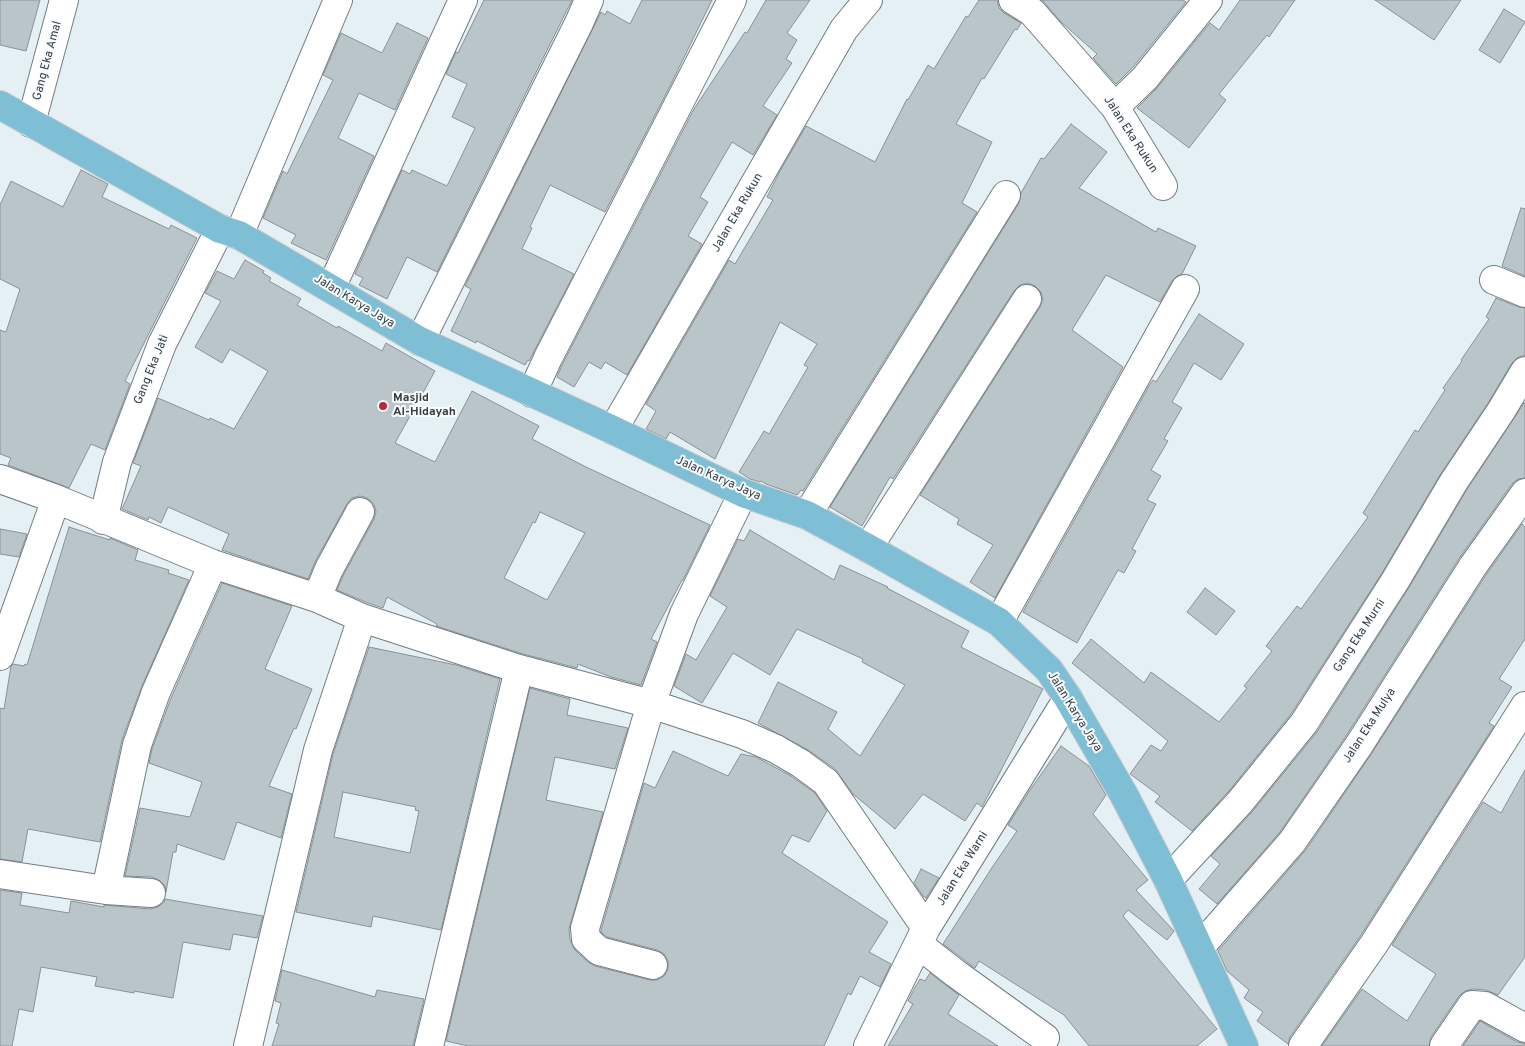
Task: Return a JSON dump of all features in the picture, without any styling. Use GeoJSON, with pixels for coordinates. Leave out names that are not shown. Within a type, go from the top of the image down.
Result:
{"type":"FeatureCollection","features":[{"type":"Feature","properties":{"kind":"main road","name":"Jalan Karya Jaya"},"geometry":{"type":"LineString","coordinates":[[0,105],[331,288],[420,341],[613,430],[743,493],[808,515],[999,622],[1049,670],[1068,698],[1124,795],[1168,880],[1244,1046]]}},
{"type":"Feature","properties":{"kind":"street","name":"Gang Eka Amal"},"geometry":{"type":"LineString","coordinates":[[31,123],[64,0]]}},
{"type":"Feature","properties":{"kind":"street","name":"Gang Eka Jati"},"geometry":{"type":"LineString","coordinates":[[104,520],[117,462],[162,344],[230,232],[338,0]]}},
{"type":"Feature","properties":{"kind":"street"},"geometry":{"type":"LineString","coordinates":[[331,288],[463,0]]}},
{"type":"Feature","properties":{"kind":"street"},"geometry":{"type":"LineString","coordinates":[[420,341],[589,0]]}},
{"type":"Feature","properties":{"kind":"street"},"geometry":{"type":"LineString","coordinates":[[532,393],[548,358],[732,0]]}},
{"type":"Feature","properties":{"kind":"street","name":"Jalan Eka Rukun"},"geometry":{"type":"LineString","coordinates":[[613,430],[844,29],[868,0]]}},
{"type":"Feature","properties":{"kind":"street","name":"Jalan Eka Rukun"},"geometry":{"type":"LineString","coordinates":[[1012,0],[1032,12],[1115,107],[1163,186]]}},
{"type":"Feature","properties":{"kind":"street"},"geometry":{"type":"LineString","coordinates":[[1115,107],[1144,78],[1208,0]]}},
{"type":"Feature","properties":{"kind":"street"},"geometry":{"type":"LineString","coordinates":[[808,515],[1006,195]]}},
{"type":"Feature","properties":{"kind":"street"},"geometry":{"type":"LineString","coordinates":[[1494,280],[1525,293]]}},
{"type":"Feature","properties":{"kind":"street"},"geometry":{"type":"LineString","coordinates":[[999,622],[1185,289]]}},
{"type":"Feature","properties":{"kind":"street"},"geometry":{"type":"LineString","coordinates":[[868,548],[1027,299]]}},
{"type":"Feature","properties":{"kind":"street","name":"Gang Eka Murni"},"geometry":{"type":"LineString","coordinates":[[1168,880],[1240,802],[1304,723],[1525,371]]}},
{"type":"Feature","properties":{"kind":"street"},"geometry":{"type":"LineString","coordinates":[[0,479],[56,499],[214,564],[317,598],[362,618],[519,669],[650,704],[742,734],[776,749],[800,763],[826,782],[922,936],[955,973],[1045,1038]]}},
{"type":"Feature","properties":{"kind":"street"},"geometry":{"type":"LineString","coordinates":[[654,965],[604,953],[595,948],[586,939],[585,928],[650,704],[684,614],[743,493]]}},
{"type":"Feature","properties":{"kind":"street","name":"Jalan Eka Mulya"},"geometry":{"type":"LineString","coordinates":[[1200,947],[1292,842],[1359,745],[1473,566],[1525,493]]}},
{"type":"Feature","properties":{"kind":"street"},"geometry":{"type":"LineString","coordinates":[[0,656],[56,499]]}},
{"type":"Feature","properties":{"kind":"street"},"geometry":{"type":"LineString","coordinates":[[317,598],[329,569],[360,512]]}},
{"type":"Feature","properties":{"kind":"street"},"geometry":{"type":"LineString","coordinates":[[106,890],[137,745],[156,692],[214,564]]}},
{"type":"Feature","properties":{"kind":"street"},"geometry":{"type":"LineString","coordinates":[[248,1046],[318,750],[362,618]]}},
{"type":"Feature","properties":{"kind":"street"},"geometry":{"type":"LineString","coordinates":[[429,1046],[519,669]]}},
{"type":"Feature","properties":{"kind":"street","name":"Jalan Eka Warni"},"geometry":{"type":"LineString","coordinates":[[868,1046],[922,936],[1068,698]]}},
{"type":"Feature","properties":{"kind":"street"},"geometry":{"type":"LineString","coordinates":[[1303,1046],[1374,944],[1525,706]]}},
{"type":"Feature","properties":{"kind":"street"},"geometry":{"type":"LineString","coordinates":[[0,874],[106,890],[151,893]]}},
{"type":"Feature","properties":{"kind":"street"},"geometry":{"type":"LineString","coordinates":[[1444,1046],[1472,1005],[1484,1006],[1525,1028]]}},
{"type":"Feature","properties":{"kind":"building"},"geometry":{"type":"Polygon","coordinates":[[[0,0],[40,0],[26,51],[0,45],[0,0]]]}},
{"type":"Feature","properties":{"kind":"building"},"geometry":{"type":"Polygon","coordinates":[[[484,0],[572,0],[437,272],[407,257],[387,299],[359,285],[363,278],[355,274],[402,170],[410,174],[412,170],[447,186],[475,128],[452,117],[467,84],[446,74],[484,0]]]}},
{"type":"Feature","properties":{"kind":"building"},"geometry":{"type":"Polygon","coordinates":[[[642,0],[712,0],[605,212],[550,185],[522,249],[574,274],[529,361],[525,365],[477,341],[476,343],[451,331],[471,289],[465,286],[601,12],[605,15],[607,11],[630,24],[642,0]]]}},
{"type":"Feature","properties":{"kind":"building"},"geometry":{"type":"Polygon","coordinates":[[[766,0],[810,0],[787,33],[797,40],[786,59],[792,63],[763,106],[777,115],[753,155],[732,142],[700,197],[708,202],[688,236],[702,244],[627,375],[605,362],[601,369],[589,362],[574,387],[557,377],[562,365],[694,109],[745,32],[747,33],[766,0]]]}},
{"type":"Feature","properties":{"kind":"building"},"geometry":{"type":"Polygon","coordinates":[[[979,0],[997,0],[999,8],[1004,13],[1021,23],[1017,30],[1015,29],[984,79],[982,78],[956,124],[992,142],[962,203],[977,212],[803,491],[801,490],[797,495],[761,481],[750,479],[739,472],[764,431],[769,434],[808,367],[804,365],[817,344],[780,322],[715,459],[670,432],[666,439],[646,429],[656,411],[646,404],[729,260],[735,264],[773,200],[767,197],[806,126],[875,162],[907,99],[928,65],[934,69],[966,16],[968,17],[979,0]]]}},
{"type":"Feature","properties":{"kind":"building"},"geometry":{"type":"Polygon","coordinates":[[[1042,0],[1183,0],[1186,2],[1133,67],[1116,84],[1093,58],[1097,54],[1060,21],[1042,0]]]}},
{"type":"Feature","properties":{"kind":"building"},"geometry":{"type":"Polygon","coordinates":[[[1240,0],[1295,0],[1269,37],[1267,35],[1219,94],[1226,100],[1189,148],[1137,108],[1157,88],[1210,23],[1219,30],[1240,0]]]}},
{"type":"Feature","properties":{"kind":"building"},"geometry":{"type":"Polygon","coordinates":[[[1375,0],[1461,0],[1434,40],[1375,0]]]}},
{"type":"Feature","properties":{"kind":"building"},"geometry":{"type":"Polygon","coordinates":[[[1504,9],[1525,22],[1500,63],[1479,50],[1504,9]]]}},
{"type":"Feature","properties":{"kind":"building"},"geometry":{"type":"Polygon","coordinates":[[[397,23],[428,38],[395,110],[359,93],[338,138],[374,156],[326,260],[291,243],[296,235],[263,218],[283,171],[287,174],[333,80],[323,75],[341,33],[382,53],[397,23]]]}},
{"type":"Feature","properties":{"kind":"building"},"geometry":{"type":"Polygon","coordinates":[[[1071,124],[1107,152],[1079,188],[1156,232],[1158,228],[1196,246],[1182,274],[1172,281],[1160,302],[1106,275],[1072,330],[1123,367],[995,598],[970,582],[993,545],[957,524],[959,519],[920,495],[1040,307],[1043,300],[1041,292],[1035,286],[1028,283],[1020,285],[1014,291],[893,479],[890,477],[862,526],[830,507],[1019,203],[1021,193],[1041,158],[1044,159],[1071,124]]]}},
{"type":"Feature","properties":{"kind":"building"},"geometry":{"type":"Polygon","coordinates":[[[81,170],[108,184],[102,197],[169,229],[171,225],[197,238],[125,381],[130,384],[105,450],[91,444],[69,488],[8,465],[11,458],[0,454],[0,330],[6,332],[20,289],[0,279],[0,205],[11,181],[63,207],[81,170]]]}},
{"type":"Feature","properties":{"kind":"building"},"geometry":{"type":"Polygon","coordinates":[[[1521,208],[1525,209],[1525,276],[1502,266],[1521,208]]]}},
{"type":"Feature","properties":{"kind":"building"},"geometry":{"type":"Polygon","coordinates":[[[245,260],[264,271],[263,273],[271,278],[269,281],[301,299],[297,305],[382,351],[386,343],[435,371],[395,443],[435,462],[472,391],[539,426],[532,439],[586,467],[710,525],[651,639],[657,642],[641,685],[611,677],[578,664],[577,668],[523,654],[436,626],[437,624],[387,597],[383,608],[337,590],[374,519],[376,512],[374,504],[367,498],[360,496],[352,498],[347,504],[315,562],[308,579],[222,550],[229,534],[168,507],[161,523],[149,517],[148,520],[122,509],[141,466],[133,463],[158,398],[234,429],[268,371],[230,349],[222,363],[195,347],[221,301],[205,293],[217,271],[234,279],[245,260]],[[540,512],[504,578],[547,600],[585,533],[540,512]]]}},
{"type":"Feature","properties":{"kind":"building"},"geometry":{"type":"Polygon","coordinates":[[[1496,298],[1525,308],[1525,355],[1517,358],[1512,363],[1440,475],[1382,573],[1291,714],[1228,792],[1192,831],[1155,802],[1160,796],[1130,774],[1151,745],[1161,751],[1168,741],[1072,663],[1091,639],[1144,683],[1151,672],[1219,722],[1247,688],[1244,686],[1272,651],[1266,646],[1297,606],[1301,609],[1368,517],[1363,513],[1415,430],[1418,432],[1445,390],[1443,388],[1489,319],[1486,317],[1496,298]]]}},
{"type":"Feature","properties":{"kind":"building"},"geometry":{"type":"Polygon","coordinates":[[[1199,314],[1244,344],[1221,380],[1194,363],[1172,402],[1182,408],[1164,439],[1168,441],[1151,470],[1161,476],[1147,500],[1156,504],[1132,549],[1136,551],[1124,573],[1118,570],[1077,643],[1023,612],[1149,386],[1153,380],[1156,382],[1199,314]]]}},
{"type":"Feature","properties":{"kind":"building"},"geometry":{"type":"Polygon","coordinates":[[[1524,403],[1525,478],[1518,479],[1512,484],[1460,557],[1346,736],[1280,832],[1217,904],[1199,889],[1220,864],[1211,856],[1252,812],[1317,732],[1408,589],[1466,491],[1524,403]]]}},
{"type":"Feature","properties":{"kind":"building"},"geometry":{"type":"Polygon","coordinates":[[[1522,524],[1525,527],[1525,639],[1499,679],[1512,687],[1489,723],[1494,726],[1361,935],[1290,1037],[1288,1044],[1257,1021],[1263,1012],[1244,998],[1249,990],[1227,971],[1218,951],[1305,851],[1372,753],[1486,575],[1522,524]]]}},
{"type":"Feature","properties":{"kind":"building"},"geometry":{"type":"Polygon","coordinates":[[[69,527],[110,540],[110,538],[138,550],[135,560],[169,570],[168,573],[189,580],[142,686],[122,740],[100,842],[28,829],[22,862],[0,859],[0,708],[4,709],[11,666],[13,664],[27,665],[69,527]]]}},
{"type":"Feature","properties":{"kind":"building"},"geometry":{"type":"Polygon","coordinates":[[[0,529],[27,534],[19,557],[0,554],[0,529]]]}},
{"type":"Feature","properties":{"kind":"building"},"geometry":{"type":"Polygon","coordinates":[[[750,530],[834,580],[840,565],[888,587],[969,631],[961,647],[1043,689],[982,807],[977,803],[965,821],[923,794],[895,829],[853,794],[835,769],[808,750],[758,723],[778,682],[837,712],[828,729],[860,756],[905,685],[862,662],[863,659],[797,629],[770,675],[733,653],[702,703],[674,686],[686,654],[696,660],[727,607],[710,596],[738,539],[744,541],[750,530]]]}},
{"type":"Feature","properties":{"kind":"building"},"geometry":{"type":"Polygon","coordinates":[[[222,583],[292,606],[265,669],[312,689],[296,729],[294,728],[269,786],[292,794],[281,838],[237,822],[224,860],[177,844],[176,852],[173,852],[166,892],[165,886],[159,880],[152,877],[125,876],[140,808],[190,817],[202,782],[149,763],[152,749],[171,698],[222,583]]]}},
{"type":"Feature","properties":{"kind":"building"},"geometry":{"type":"Polygon","coordinates":[[[1205,588],[1235,611],[1216,635],[1187,612],[1205,588]]]}},
{"type":"Feature","properties":{"kind":"building"},"geometry":{"type":"Polygon","coordinates":[[[369,647],[456,665],[500,679],[441,930],[373,916],[371,927],[296,912],[333,754],[369,647]],[[343,792],[334,837],[410,853],[419,811],[415,810],[416,807],[343,792]]]}},
{"type":"Feature","properties":{"kind":"building"},"geometry":{"type":"Polygon","coordinates":[[[530,688],[570,699],[567,715],[628,728],[615,769],[555,757],[546,800],[603,812],[569,929],[570,940],[575,950],[595,966],[650,980],[657,980],[664,976],[668,969],[668,961],[664,954],[657,950],[607,937],[601,930],[644,783],[655,788],[673,751],[728,776],[741,754],[756,757],[791,776],[815,793],[827,811],[809,842],[792,835],[782,853],[888,922],[869,952],[891,964],[880,987],[860,976],[851,995],[848,993],[824,1046],[468,1046],[446,1041],[530,688]]]}},
{"type":"Feature","properties":{"kind":"building"},"geometry":{"type":"Polygon","coordinates":[[[1061,746],[1089,766],[1106,795],[1093,814],[1148,880],[1136,890],[1174,931],[1167,940],[1128,910],[1123,916],[1217,1029],[1197,1046],[1089,1046],[1064,1015],[979,961],[975,968],[943,944],[1017,831],[1008,825],[1061,746]]]}},
{"type":"Feature","properties":{"kind":"building"},"geometry":{"type":"Polygon","coordinates":[[[1525,770],[1525,957],[1498,995],[1486,990],[1473,989],[1465,991],[1459,996],[1431,1037],[1429,1046],[1322,1046],[1362,989],[1407,1021],[1436,974],[1392,945],[1483,802],[1501,813],[1525,770]]]}},
{"type":"Feature","properties":{"kind":"building"},"geometry":{"type":"Polygon","coordinates":[[[921,869],[939,878],[926,898],[914,883],[921,869]]]}},
{"type":"Feature","properties":{"kind":"building"},"geometry":{"type":"Polygon","coordinates":[[[0,890],[22,893],[20,905],[69,913],[71,901],[104,907],[104,905],[150,909],[158,907],[165,899],[263,916],[257,938],[233,934],[230,950],[183,942],[173,998],[95,986],[97,977],[41,967],[33,1012],[19,1009],[12,1046],[0,1046],[0,890]]]}},
{"type":"Feature","properties":{"kind":"building"},"geometry":{"type":"Polygon","coordinates":[[[282,970],[375,997],[377,990],[424,999],[413,1046],[272,1046],[279,1024],[276,1023],[281,1003],[275,1001],[282,970]]]}},
{"type":"Feature","properties":{"kind":"building"},"geometry":{"type":"Polygon","coordinates":[[[930,973],[959,995],[948,1014],[998,1046],[888,1046],[913,1004],[908,1001],[913,991],[920,979],[925,981],[930,973]]]}},
{"type":"Feature","properties":{"kind":"building"},"geometry":{"type":"Polygon","coordinates":[[[1480,1021],[1517,1042],[1525,1044],[1525,1046],[1463,1046],[1480,1021]]]}},
{"type":"Feature","properties":{"kind":"place","name":"Masjid Al-Hidayah"},"geometry":{"type":"Point","coordinates":[383,406]}}]}
